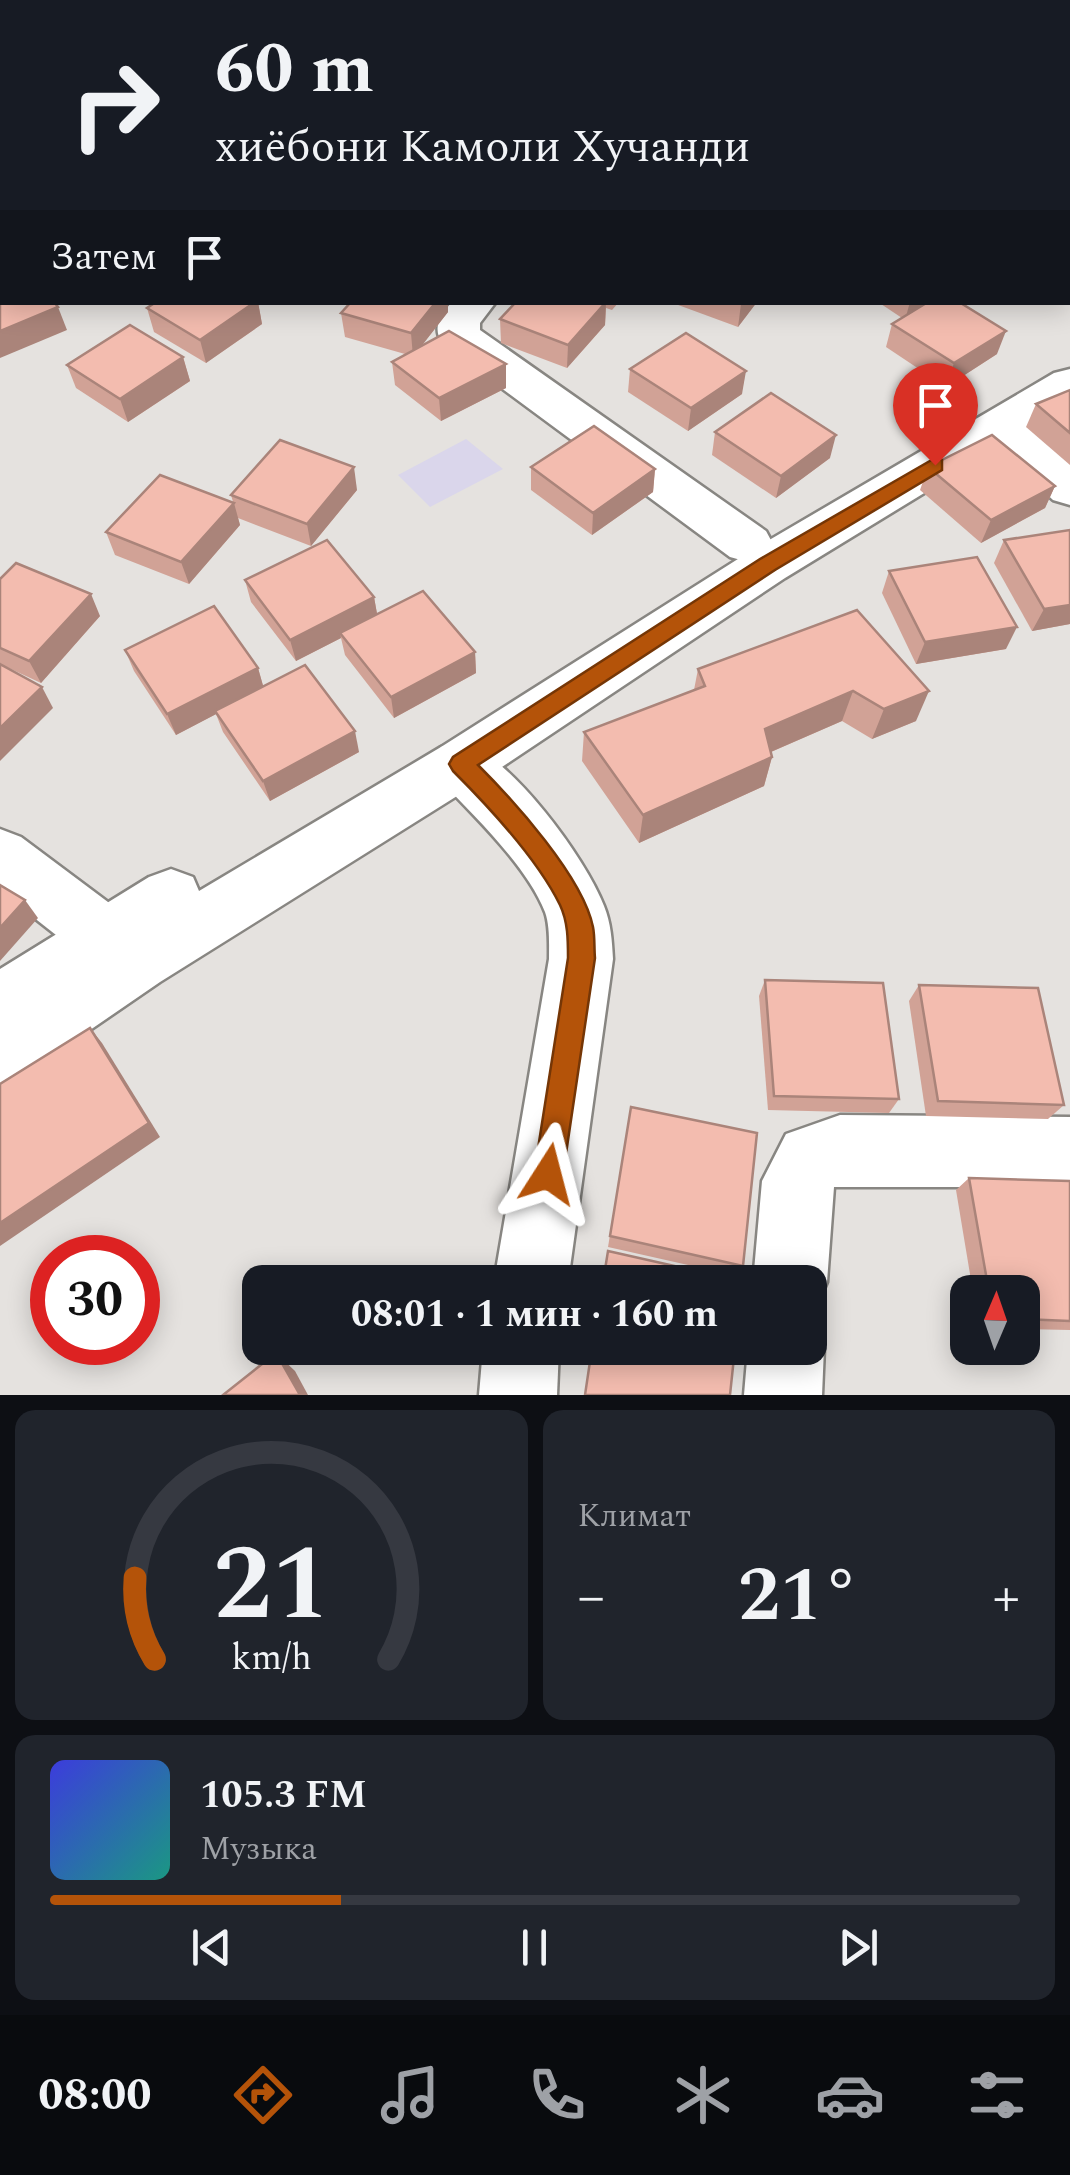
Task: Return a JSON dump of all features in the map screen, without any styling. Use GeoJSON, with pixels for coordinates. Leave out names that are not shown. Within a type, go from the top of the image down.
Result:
{"type":"FeatureCollection","features":[{"type":"Feature","properties":{"kind":"main road"},"geometry":{"type":"LineString","coordinates":[[472,305],[459,321],[458,335],[748,544]]}},
{"type":"Feature","properties":{"kind":"main road"},"geometry":{"type":"LineString","coordinates":[[0,1004],[975,403],[1070,351]]}},
{"type":"Feature","properties":{"kind":"main road"},"geometry":{"type":"LineString","coordinates":[[0,1053],[138,962],[461,764],[767,564],[1070,384]]}},
{"type":"Feature","properties":{"kind":"main road"},"geometry":{"type":"LineString","coordinates":[[1002,425],[1070,488]]}},
{"type":"Feature","properties":{"kind":"main road"},"geometry":{"type":"LineString","coordinates":[[461,764],[502,805],[536,851],[570,898],[580,926],[582,958],[535,1265]]}},
{"type":"Feature","properties":{"kind":"main road"},"geometry":{"type":"LineString","coordinates":[[0,856],[106,937]]}},
{"type":"Feature","properties":{"kind":"main road"},"geometry":{"type":"LineString","coordinates":[[791,1265],[798,1181],[811,1159],[840,1150],[1070,1152]]}},
{"type":"Feature","properties":{"kind":"main road"},"geometry":{"type":"LineString","coordinates":[[518,1395],[521,1365]]}},
{"type":"Feature","properties":{"kind":"main road"},"geometry":{"type":"LineString","coordinates":[[783,1395],[785,1365]]}},
{"type":"Feature","properties":{"kind":"shaded area"},"geometry":{"type":"Polygon","coordinates":[[[466,439],[503,469],[430,507],[398,475],[466,439]]]}},
{"type":"Feature","properties":{"kind":"building"},"geometry":{"type":"Polygon","coordinates":[[[0,305],[58,307],[0,331],[0,305]]]}},
{"type":"Feature","properties":{"kind":"building"},"geometry":{"type":"Polygon","coordinates":[[[152,305],[251,305],[200,340],[147,308],[152,305]]]}},
{"type":"Feature","properties":{"kind":"building"},"geometry":{"type":"Polygon","coordinates":[[[348,305],[434,305],[411,333],[341,313],[348,305]]]}},
{"type":"Feature","properties":{"kind":"building"},"geometry":{"type":"Polygon","coordinates":[[[513,305],[603,305],[568,345],[500,319],[513,305]]]}},
{"type":"Feature","properties":{"kind":"building"},"geometry":{"type":"Polygon","coordinates":[[[923,305],[964,305],[1006,331],[954,363],[892,324],[923,305]]]}},
{"type":"Feature","properties":{"kind":"building"},"geometry":{"type":"Polygon","coordinates":[[[130,325],[183,357],[120,399],[67,365],[130,325]]]}},
{"type":"Feature","properties":{"kind":"building"},"geometry":{"type":"Polygon","coordinates":[[[449,331],[506,364],[439,398],[392,362],[449,331]]]}},
{"type":"Feature","properties":{"kind":"building"},"geometry":{"type":"Polygon","coordinates":[[[686,333],[746,371],[691,408],[630,369],[686,333]]]}},
{"type":"Feature","properties":{"kind":"building"},"geometry":{"type":"Polygon","coordinates":[[[1070,390],[1070,433],[1036,404],[1070,390]]]}},
{"type":"Feature","properties":{"kind":"building"},"geometry":{"type":"Polygon","coordinates":[[[771,393],[836,435],[781,476],[715,432],[771,393]]]}},
{"type":"Feature","properties":{"kind":"building"},"geometry":{"type":"Polygon","coordinates":[[[594,426],[655,469],[593,513],[531,467],[594,426]]]}},
{"type":"Feature","properties":{"kind":"building"},"geometry":{"type":"Polygon","coordinates":[[[992,435],[1055,486],[991,520],[928,467],[992,435]]]}},
{"type":"Feature","properties":{"kind":"building"},"geometry":{"type":"Polygon","coordinates":[[[280,440],[354,467],[307,524],[231,495],[280,440]]]}},
{"type":"Feature","properties":{"kind":"building"},"geometry":{"type":"Polygon","coordinates":[[[160,475],[234,503],[181,562],[106,532],[160,475]]]}},
{"type":"Feature","properties":{"kind":"building"},"geometry":{"type":"Polygon","coordinates":[[[1070,530],[1070,605],[1044,609],[1004,540],[1070,530]]]}},
{"type":"Feature","properties":{"kind":"building"},"geometry":{"type":"Polygon","coordinates":[[[327,540],[374,597],[290,640],[245,580],[327,540]]]}},
{"type":"Feature","properties":{"kind":"building"},"geometry":{"type":"Polygon","coordinates":[[[977,557],[1017,627],[925,642],[889,571],[977,557]]]}},
{"type":"Feature","properties":{"kind":"building"},"geometry":{"type":"Polygon","coordinates":[[[16,563],[91,594],[29,661],[0,648],[0,579],[16,563]]]}},
{"type":"Feature","properties":{"kind":"building"},"geometry":{"type":"Polygon","coordinates":[[[423,591],[475,652],[391,697],[340,633],[423,591]]]}},
{"type":"Feature","properties":{"kind":"building"},"geometry":{"type":"Polygon","coordinates":[[[214,606],[258,668],[167,714],[125,650],[214,606]]]}},
{"type":"Feature","properties":{"kind":"building"},"geometry":{"type":"Polygon","coordinates":[[[857,610],[929,691],[884,709],[853,691],[765,729],[772,757],[643,815],[584,732],[705,686],[698,669],[857,610]]]}},
{"type":"Feature","properties":{"kind":"building"},"geometry":{"type":"Polygon","coordinates":[[[0,664],[42,687],[0,728],[0,664]]]}},
{"type":"Feature","properties":{"kind":"building"},"geometry":{"type":"Polygon","coordinates":[[[305,665],[355,731],[263,781],[215,711],[305,665]]]}},
{"type":"Feature","properties":{"kind":"building"},"geometry":{"type":"Polygon","coordinates":[[[0,885],[25,900],[0,928],[0,885]]]}},
{"type":"Feature","properties":{"kind":"building"},"geometry":{"type":"Polygon","coordinates":[[[765,980],[883,983],[899,1099],[774,1096],[765,980]]]}},
{"type":"Feature","properties":{"kind":"building"},"geometry":{"type":"Polygon","coordinates":[[[919,985],[1038,988],[1064,1105],[938,1101],[919,985]]]}},
{"type":"Feature","properties":{"kind":"building"},"geometry":{"type":"Polygon","coordinates":[[[90,1028],[149,1123],[0,1223],[0,1084],[90,1028]]]}},
{"type":"Feature","properties":{"kind":"building"},"geometry":{"type":"Polygon","coordinates":[[[631,1107],[757,1133],[743,1265],[610,1236],[631,1107]]]}},
{"type":"Feature","properties":{"kind":"building"},"geometry":{"type":"Polygon","coordinates":[[[969,1178],[1070,1181],[1070,1321],[1040,1320],[1040,1275],[986,1275],[969,1178]]]}},
{"type":"Feature","properties":{"kind":"building"},"geometry":{"type":"Polygon","coordinates":[[[608,1251],[670,1265],[606,1265],[608,1251]]]}},
{"type":"Feature","properties":{"kind":"building"},"geometry":{"type":"Polygon","coordinates":[[[261,1365],[283,1365],[300,1395],[223,1395],[261,1365]]]}},
{"type":"Feature","properties":{"kind":"building"},"geometry":{"type":"Polygon","coordinates":[[[589,1365],[733,1365],[730,1395],[585,1395],[589,1365]]]}},
{"type":"Feature","properties":{"kind":"route"},"geometry":{"type":"LineString","coordinates":[[548,1174],[582,958],[580,926],[570,898],[502,805],[461,764],[767,564],[935,465]]}}]}
